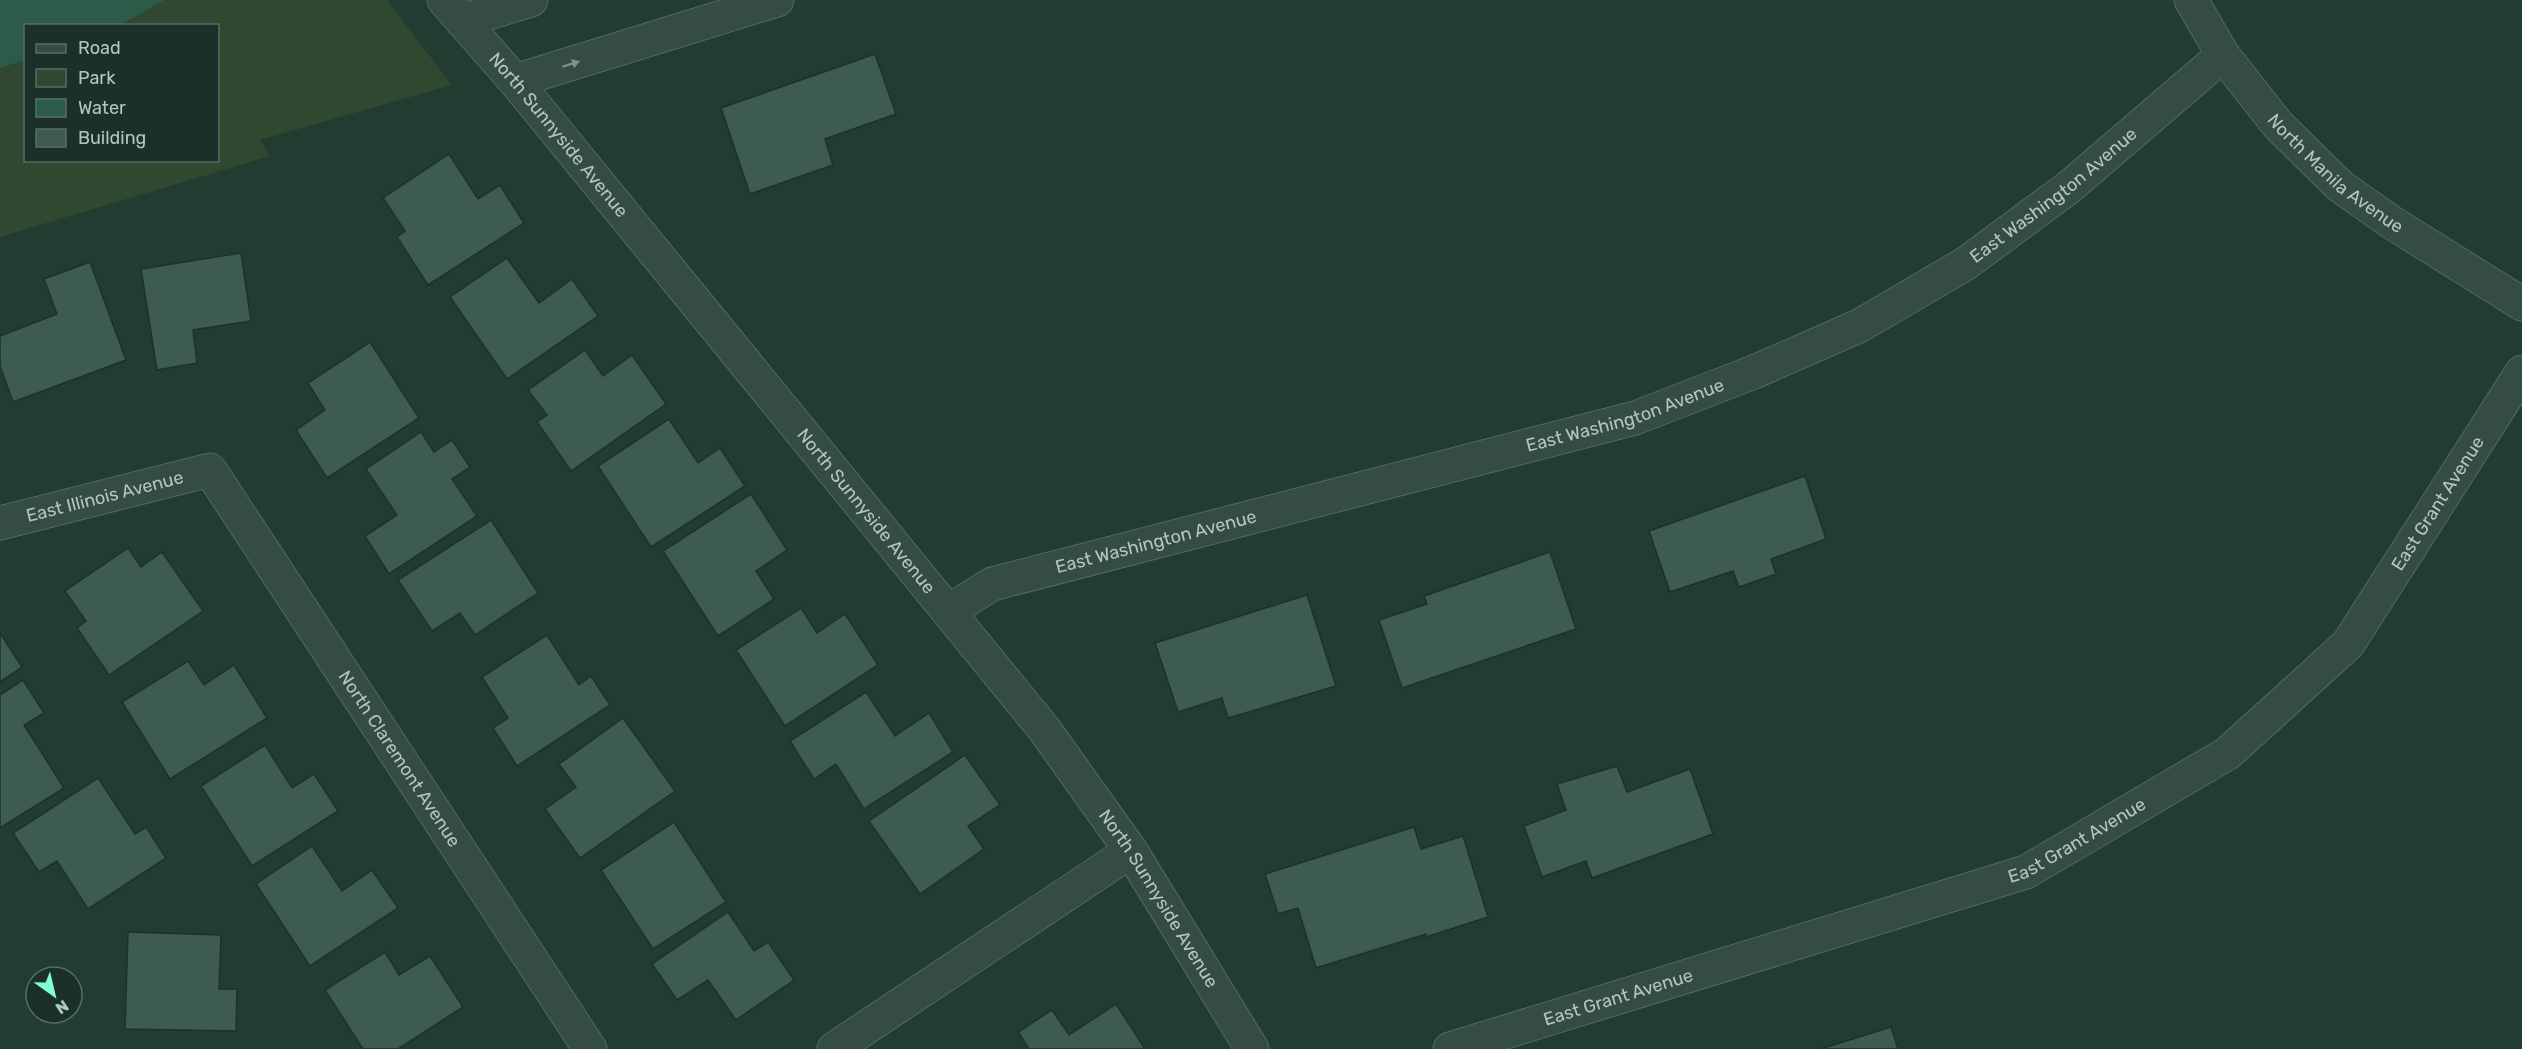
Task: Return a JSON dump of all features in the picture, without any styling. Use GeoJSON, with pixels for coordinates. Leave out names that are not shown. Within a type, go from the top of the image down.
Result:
{"type":"FeatureCollection","features":[{"type":"Feature","properties":{"kind":"street"},"geometry":{"type":"LineString","coordinates":[[453,11],[531,0]]}},
{"type":"Feature","properties":{"kind":"street"},"geometry":{"type":"LineString","coordinates":[[515,81],[777,0]]}},
{"type":"Feature","properties":{"kind":"street","name":"North Manila Avenue"},"geometry":{"type":"LineString","coordinates":[[2191,0],[2223,55],[2278,125],[2340,186],[2391,222],[2522,304]]}},
{"type":"Feature","properties":{"kind":"street","name":"North Sunnyside Avenue"},"geometry":{"type":"LineString","coordinates":[[453,11],[515,81],[950,611],[1044,729],[1131,851],[1252,1049]]}},
{"type":"Feature","properties":{"kind":"street","name":"East Washington Avenue"},"geometry":{"type":"LineString","coordinates":[[950,611],[992,584],[1635,418],[1754,372],[1859,326],[1965,264],[2058,195],[2223,55]]}},
{"type":"Feature","properties":{"kind":"street","name":"East Grant Avenue"},"geometry":{"type":"LineString","coordinates":[[1450,1049],[2026,872],[2228,753],[2348,644],[2522,372]]}},
{"type":"Feature","properties":{"kind":"street","name":"East Illinois Avenue"},"geometry":{"type":"LineString","coordinates":[[0,523],[210,470]]}},
{"type":"Feature","properties":{"kind":"street","name":"North Claremont Avenue"},"geometry":{"type":"LineString","coordinates":[[210,470],[590,1049]]}},
{"type":"Feature","properties":{"kind":"street"},"geometry":{"type":"LineString","coordinates":[[834,1049],[1131,851]]}},
{"type":"Feature","properties":{"kind":"green space"},"geometry":{"type":"Polygon","coordinates":[[[0,0],[387,0],[452,85],[260,140],[270,156],[0,237],[0,0]]]}},
{"type":"Feature","properties":{"kind":"water"},"geometry":{"type":"Polygon","coordinates":[[[0,0],[164,0],[123,24],[24,24],[24,60],[0,68],[0,0]]]}},
{"type":"Feature","properties":{"kind":"building"},"geometry":{"type":"Polygon","coordinates":[[[875,54],[896,114],[825,139],[833,165],[750,194],[721,108],[875,54]]]}},
{"type":"Feature","properties":{"kind":"building"},"geometry":{"type":"Polygon","coordinates":[[[449,154],[478,199],[500,185],[524,223],[428,285],[397,237],[405,231],[383,198],[449,154]]]}},
{"type":"Feature","properties":{"kind":"building"},"geometry":{"type":"Polygon","coordinates":[[[241,253],[251,321],[193,330],[197,363],[157,370],[141,269],[241,253]]]}},
{"type":"Feature","properties":{"kind":"building"},"geometry":{"type":"Polygon","coordinates":[[[507,258],[539,303],[572,279],[598,316],[507,379],[450,297],[507,258]]]}},
{"type":"Feature","properties":{"kind":"building"},"geometry":{"type":"Polygon","coordinates":[[[90,262],[126,360],[13,402],[0,366],[0,336],[57,314],[44,279],[90,262]]]}},
{"type":"Feature","properties":{"kind":"building"},"geometry":{"type":"Polygon","coordinates":[[[370,342],[419,418],[327,478],[296,430],[325,410],[308,383],[370,342]]]}},
{"type":"Feature","properties":{"kind":"building"},"geometry":{"type":"Polygon","coordinates":[[[585,350],[603,376],[632,355],[666,404],[571,471],[537,422],[547,415],[528,390],[585,350]]]}},
{"type":"Feature","properties":{"kind":"building"},"geometry":{"type":"Polygon","coordinates":[[[669,419],[698,463],[720,448],[745,486],[651,547],[598,466],[669,419]]]}},
{"type":"Feature","properties":{"kind":"building"},"geometry":{"type":"Polygon","coordinates":[[[421,432],[434,452],[452,440],[470,467],[452,479],[477,516],[389,574],[365,536],[397,515],[366,469],[421,432]]]}},
{"type":"Feature","properties":{"kind":"building"},"geometry":{"type":"Polygon","coordinates":[[[1805,476],[1826,539],[1771,559],[1776,574],[1739,587],[1733,571],[1670,592],[1649,531],[1805,476]]]}},
{"type":"Feature","properties":{"kind":"building"},"geometry":{"type":"Polygon","coordinates":[[[751,494],[787,550],[756,571],[774,599],[718,636],[663,551],[751,494]]]}},
{"type":"Feature","properties":{"kind":"building"},"geometry":{"type":"Polygon","coordinates":[[[491,520],[538,593],[475,635],[460,613],[432,631],[398,580],[491,520]]]}},
{"type":"Feature","properties":{"kind":"building"},"geometry":{"type":"Polygon","coordinates":[[[128,548],[141,567],[162,552],[203,611],[109,675],[77,628],[86,621],[65,591],[128,548]]]}},
{"type":"Feature","properties":{"kind":"building"},"geometry":{"type":"Polygon","coordinates":[[[1550,552],[1576,629],[1402,688],[1379,620],[1427,604],[1424,596],[1550,552]]]}},
{"type":"Feature","properties":{"kind":"building"},"geometry":{"type":"Polygon","coordinates":[[[1307,595],[1336,686],[1228,718],[1222,698],[1178,712],[1155,643],[1307,595]]]}},
{"type":"Feature","properties":{"kind":"building"},"geometry":{"type":"Polygon","coordinates":[[[801,608],[817,633],[845,614],[878,665],[785,726],[736,650],[801,608]]]}},
{"type":"Feature","properties":{"kind":"building"},"geometry":{"type":"Polygon","coordinates":[[[0,633],[22,667],[0,682],[0,633]]]}},
{"type":"Feature","properties":{"kind":"building"},"geometry":{"type":"Polygon","coordinates":[[[547,635],[579,685],[591,676],[610,705],[517,766],[493,728],[508,718],[482,677],[547,635]]]}},
{"type":"Feature","properties":{"kind":"building"},"geometry":{"type":"Polygon","coordinates":[[[188,661],[204,685],[234,665],[267,718],[170,779],[122,702],[188,661]]]}},
{"type":"Feature","properties":{"kind":"building"},"geometry":{"type":"Polygon","coordinates":[[[23,680],[44,713],[24,725],[64,788],[0,828],[0,695],[23,680]]]}},
{"type":"Feature","properties":{"kind":"building"},"geometry":{"type":"Polygon","coordinates":[[[866,692],[895,736],[929,713],[953,752],[864,809],[836,764],[814,779],[790,741],[866,692]]]}},
{"type":"Feature","properties":{"kind":"building"},"geometry":{"type":"Polygon","coordinates":[[[623,718],[675,791],[580,858],[545,809],[576,787],[559,764],[623,718]]]}},
{"type":"Feature","properties":{"kind":"building"},"geometry":{"type":"Polygon","coordinates":[[[265,745],[292,788],[314,774],[338,811],[252,866],[201,786],[265,745]]]}},
{"type":"Feature","properties":{"kind":"building"},"geometry":{"type":"Polygon","coordinates":[[[965,755],[1000,805],[968,826],[984,849],[920,894],[869,821],[965,755]]]}},
{"type":"Feature","properties":{"kind":"building"},"geometry":{"type":"Polygon","coordinates":[[[1617,766],[1627,792],[1690,769],[1713,834],[1592,878],[1586,861],[1542,877],[1524,826],[1566,810],[1557,784],[1617,766]]]}},
{"type":"Feature","properties":{"kind":"building"},"geometry":{"type":"Polygon","coordinates":[[[98,778],[135,834],[146,827],[166,858],[88,909],[57,861],[39,872],[13,833],[98,778]]]}},
{"type":"Feature","properties":{"kind":"building"},"geometry":{"type":"Polygon","coordinates":[[[674,822],[726,902],[653,949],[601,870],[674,822]]]}},
{"type":"Feature","properties":{"kind":"building"},"geometry":{"type":"Polygon","coordinates":[[[1414,827],[1421,849],[1463,836],[1488,917],[1316,968],[1298,908],[1278,914],[1265,874],[1414,827]]]}},
{"type":"Feature","properties":{"kind":"building"},"geometry":{"type":"Polygon","coordinates":[[[312,846],[342,891],[372,870],[398,908],[310,966],[256,884],[312,846]]]}},
{"type":"Feature","properties":{"kind":"building"},"geometry":{"type":"Polygon","coordinates":[[[728,912],[754,951],[768,942],[794,980],[736,1020],[708,980],[677,1000],[652,964],[728,912]]]}},
{"type":"Feature","properties":{"kind":"building"},"geometry":{"type":"Polygon","coordinates":[[[128,932],[221,935],[219,989],[237,989],[236,1031],[125,1029],[128,932]]]}},
{"type":"Feature","properties":{"kind":"building"},"geometry":{"type":"Polygon","coordinates":[[[385,952],[399,975],[430,956],[463,1007],[398,1049],[363,1049],[325,990],[385,952]]]}},
{"type":"Feature","properties":{"kind":"building"},"geometry":{"type":"Polygon","coordinates":[[[1116,1004],[1145,1049],[1029,1049],[1018,1032],[1052,1010],[1069,1035],[1116,1004]]]}},
{"type":"Feature","properties":{"kind":"building"},"geometry":{"type":"Polygon","coordinates":[[[1891,1027],[1898,1049],[1821,1049],[1891,1027]]]}}]}
